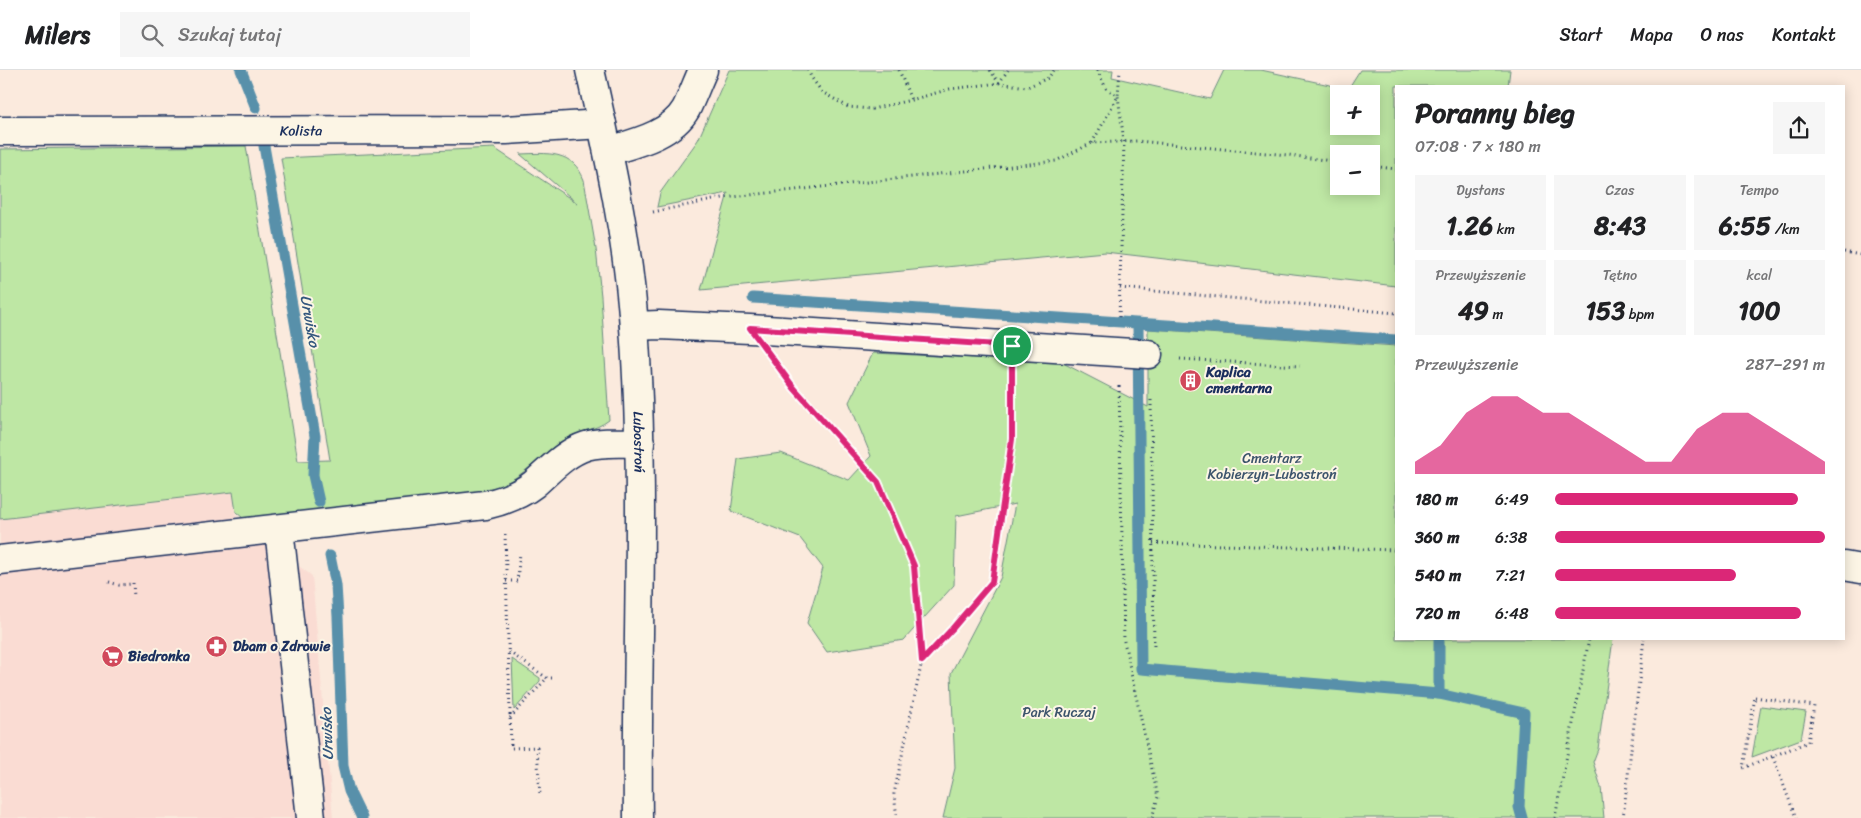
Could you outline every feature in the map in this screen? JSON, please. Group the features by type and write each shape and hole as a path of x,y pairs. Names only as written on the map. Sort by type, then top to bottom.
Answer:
{"street":[{"name":"Lubostroń","path":"590,70 620,212 634,326 640,443 638,818"},
{"path":"608,151 652,136 679,118 685,110 703,70"},
{"name":"Kolista","path":"0,131 506,130 602,124"},
{"path":"634,326 750,328 1148,354"},
{"path":"0,560 498,502 520,493 533,485 562,458 579,449 598,444 640,443"},
{"path":"279,529 311,818"},
{"path":"1845,566 1861,569"}],"path":[{"path":"808,70 811,78 822,92 848,107 872,109 950,89 999,83 1027,87 1048,78 1054,70"},
{"path":"899,70 911,100"},
{"path":"990,70 999,83"},
{"path":"999,83 1008,70"},
{"path":"1098,70 1106,88 1118,96"},
{"path":"1119,319 1124,142 1118,96 1120,70"},
{"path":"1092,143 1118,96"},
{"path":"648,213 723,198 1056,161 1092,143 1136,141 1330,161"},
{"path":"1380,167 1395,169"},
{"path":"1845,252 1861,255"},
{"path":"1120,288 1395,313"},
{"path":"750,328 794,388 878,482 914,566 922,661 894,794 897,818"},
{"path":"922,661 992,582 1012,439 1012,346"},
{"path":"1118,352 1124,641 1158,797 1152,818"},
{"path":"1178,358 1300,366"},
{"path":"1151,400 1154,649"},
{"path":"505,529 511,748 538,747 540,795"},
{"path":"1152,543 1395,550"},
{"path":"506,581 517,580 520,553"},
{"path":"1555,818 1589,640"},
{"path":"1623,818 1644,640"},
{"path":"508,652 547,678 555,678"},
{"path":"510,718 547,678"},
{"path":"1755,697 1814,706 1808,742 1773,756 1743,768 1755,697"},
{"path":"1773,756 1796,818"}],"shaded area":[{"path":"233,492 236,518 312,576 333,818 0,818 0,519"}],"green space":[{"path":"729,70 1113,70 1112,77 1210,99 1224,70 1261,70 1330,85 1330,135 1380,135 1380,85 1351,85 1360,70 1510,70 1508,85 1395,85 1395,286 1105,252 701,290 728,193 657,207 660,193 698,140"},
{"path":"246,146 298,461 330,460 281,158 494,148 577,203 520,154 540,153 558,155 573,163 584,180 596,249 609,420 598,427 562,441 515,478 494,488 481,491 243,518 236,512 233,492 0,519 0,149"},
{"name":"Park Ruczaj","path":"1148,329 1395,346 1395,640 1613,640 1598,749 1593,762 1601,787 1604,818 943,818 955,768 951,673 1001,577 1015,504 956,516 954,585 904,640 827,652 807,623 823,568 800,538 731,511 738,459 781,453 849,480 871,456 849,402 873,353 1061,362 1148,407"},
{"path":"512,659 540,678 540,681 514,710"},
{"path":"1761,706 1806,712 1801,739 1752,757"}],"waterway":[{"name":"Urwisko","path":"241,70 256,108"},
{"name":"Urwisko","path":"264,146 315,436 313,475 319,502"},
{"path":"753,298 1395,340"},
{"path":"1138,324 1141,669 1439,694 1524,713 1519,807 1522,818"},
{"name":"Urwisko","path":"330,556 336,585 338,617 343,766 349,791 362,818"},
{"path":"1439,640 1439,694"}],"place":[{"name":"Kaplica cmentarna","path":"1190,380"},
{"name":"Dbam o Zdrowie","path":"217,646"},
{"name":"Biedronka","path":"112,656"}],"route":[{"path":"750,328 1012,346 1012,439 992,582 922,661 914,566 878,482 794,388 750,328"}],"park label":[{"name":"Cmentarz Kobierzyn-Lubostroń","path":"1272,466"}]}
